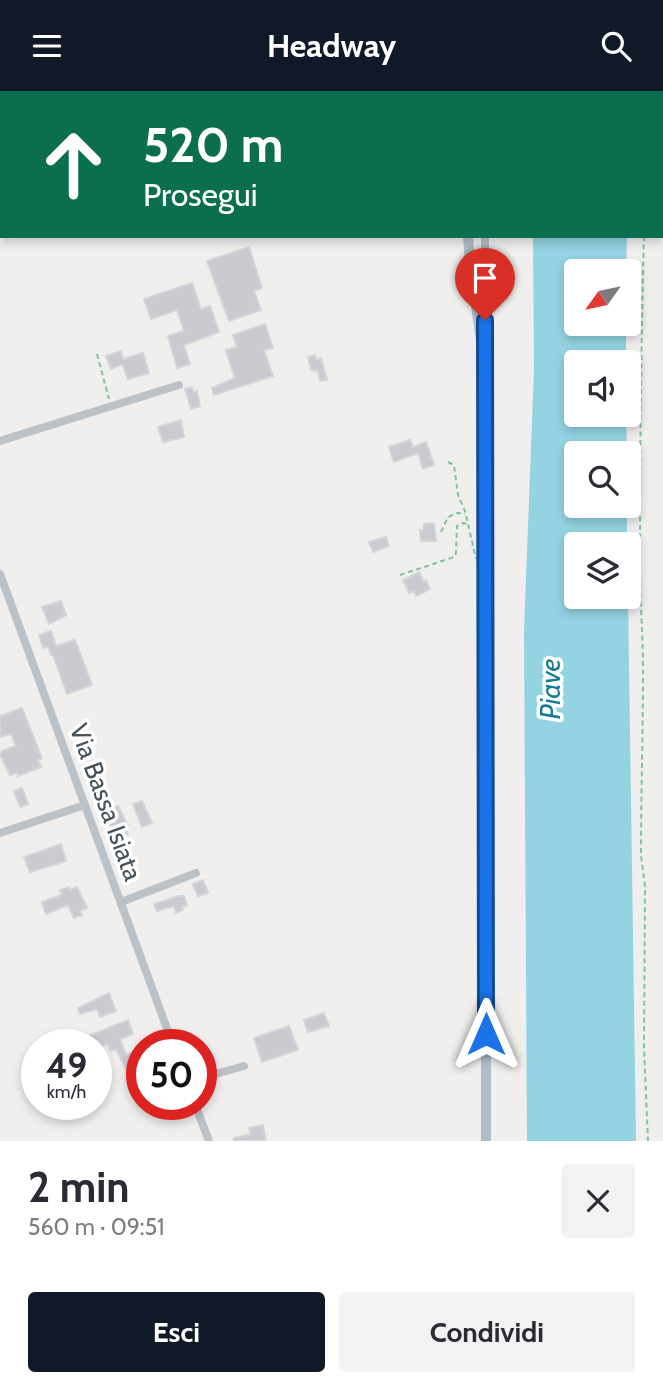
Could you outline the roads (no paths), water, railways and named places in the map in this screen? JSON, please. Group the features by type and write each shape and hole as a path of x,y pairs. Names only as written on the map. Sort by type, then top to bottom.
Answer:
{"main road":[{"path":"468,238 486,375 486,1141"}],"street":[{"path":"485,238 486,375"},
{"path":"0,441 179,385"},
{"name":"Via Bassa Isiata","path":"0,574 167,1029"},
{"path":"0,833 85,805"},
{"path":"121,902 196,873"},
{"path":"217,1074 244,1066"},
{"path":"201,1120 209,1141"}],"water":[{"name":"Piave","path":"533,238 627,238 626,259 564,259 564,336 626,336 626,350 564,350 564,427 626,427 627,441 564,441 564,518 627,518 627,532 564,532 564,609 628,609 636,1141 527,1141 524,631 534,369"}]}
